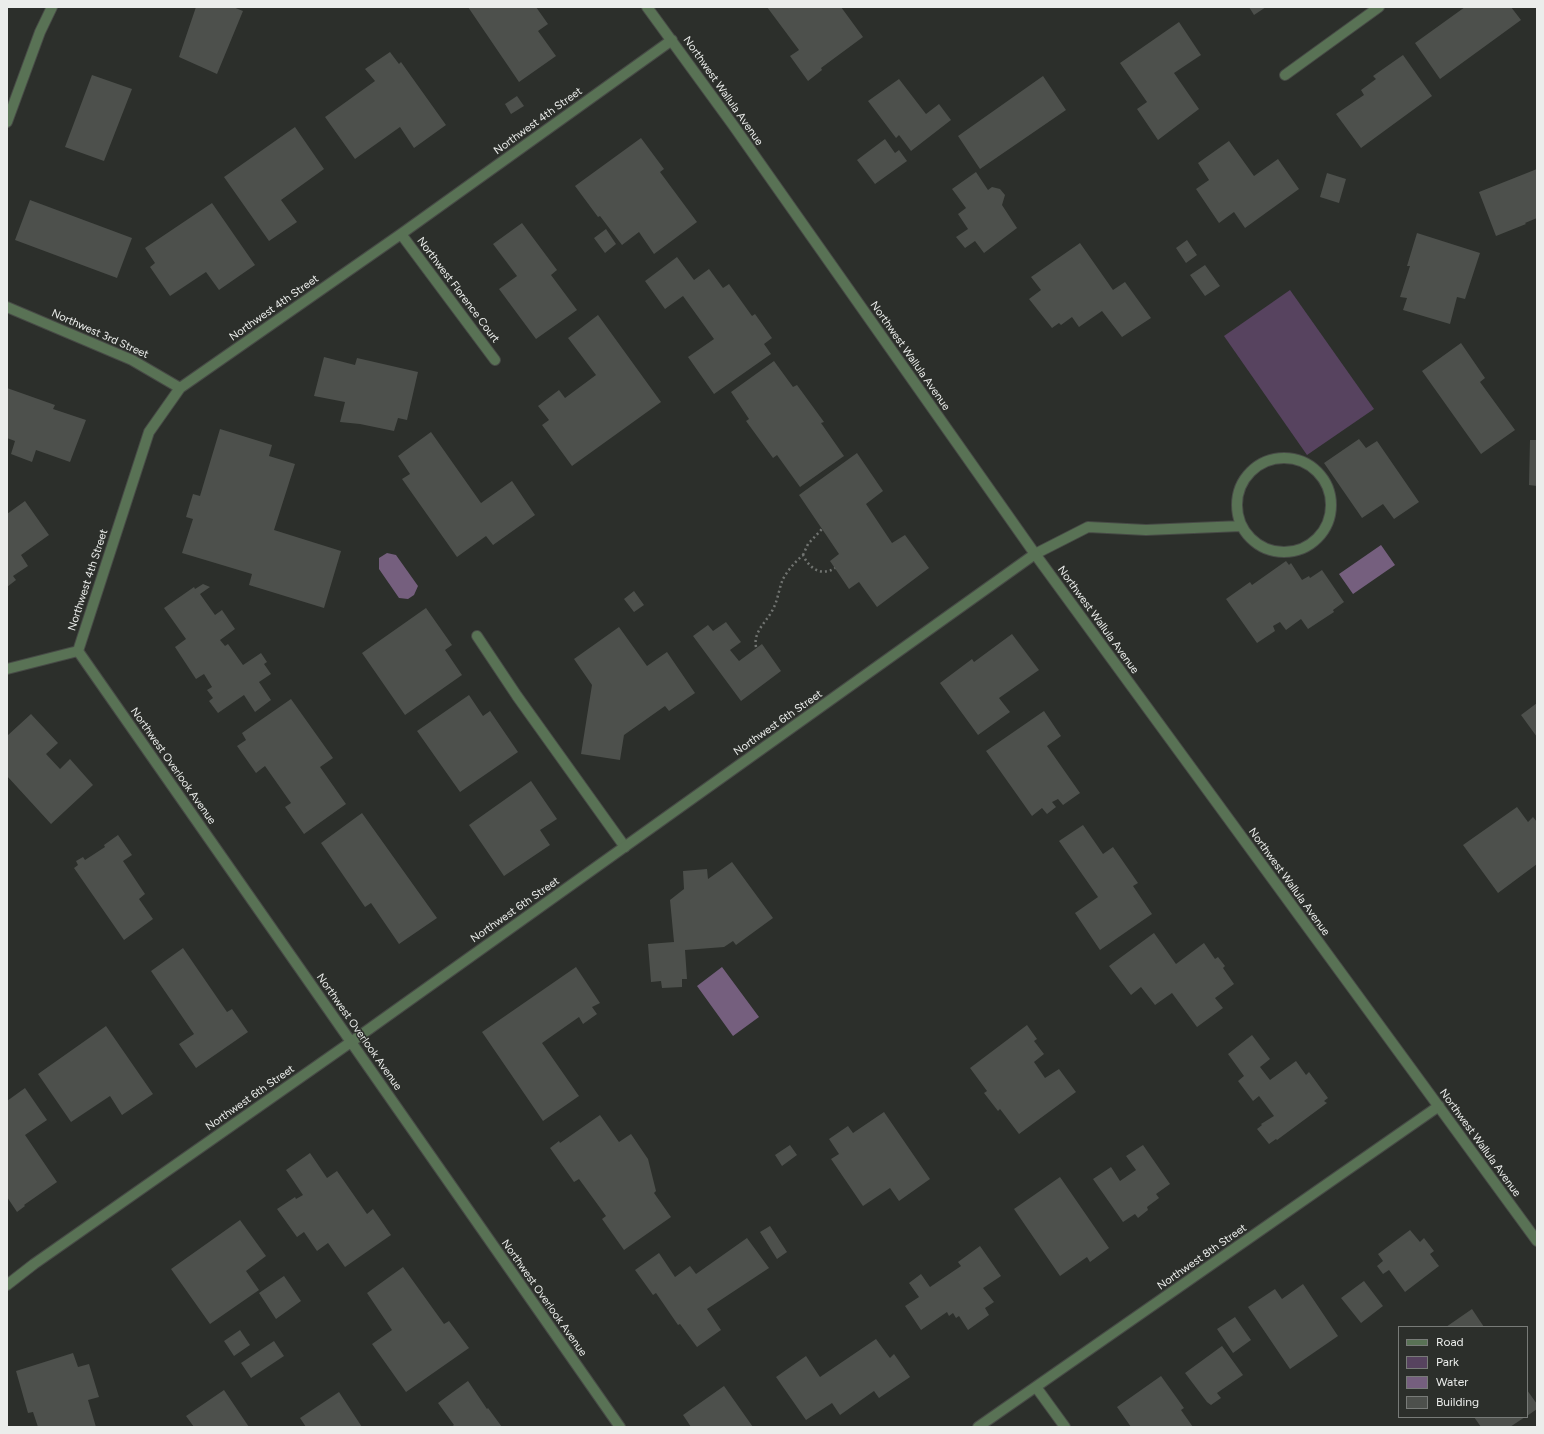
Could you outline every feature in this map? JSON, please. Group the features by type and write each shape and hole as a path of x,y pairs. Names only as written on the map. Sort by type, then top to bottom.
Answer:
{"street":[{"path":"7,122 40,32 52,7"},
{"name":"Northwest Wallula Avenue","path":"647,7 672,40 1035,554 1537,1241"},
{"path":"1285,75 1379,7"},
{"name":"Northwest 4th Street","path":"78,651 149,432 180,388 401,234 672,40"},
{"name":"Northwest Florence Court","path":"401,234 495,360"},
{"name":"Northwest 3rd Street","path":"7,307 132,360 180,388"},
{"path":"1285,457 1301,460 1315,468 1325,481 1331,496 1331,511 1327,526 1318,539 1306,547 1291,552 1276,552 1262,547 1250,538 1241,526 1236,510 1237,494 1244,479 1255,467 1269,459 1285,457"},
{"name":"Northwest 6th Street","path":"7,1285 34,1264 351,1042 1035,554 1088,527 1146,530 1241,526"},
{"path":"477,636 517,696 625,847"},
{"path":"7,668 78,651"},
{"name":"Northwest Overlook Avenue","path":"78,651 620,1427"},
{"name":"Northwest 8th Street","path":"978,1427 1439,1106"},
{"path":"1036,1387 1065,1427"}],"path":[{"path":"756,647 758,630 768,618 774,607 783,579 790,568 803,555 808,544 822,528"},
{"path":"803,555 807,563 820,572 825,573 835,568"}],"green space":[{"path":"1290,290 1374,409 1307,455 1224,336"}],"water":[{"path":"1381,545 1395,565 1353,594 1339,574"},
{"path":"387,553 396,555 418,586 414,595 408,599 399,598 379,569 379,558"},
{"path":"722,967 759,1017 733,1036 697,986"}],"building":[{"path":"196,7 233,7 243,11 217,74 179,57"},
{"path":"468,7 536,7 548,24 538,31 556,56 519,82"},
{"path":"767,7 841,7 863,37 821,68 822,70 808,81 790,56 799,50"},
{"path":"1249,7 1266,7 1254,15"},
{"path":"1465,7 1511,7 1521,20 1440,79 1415,43"},
{"path":"1179,22 1201,55 1174,73 1199,109 1158,140 1137,109 1147,102 1120,63"},
{"path":"390,52 399,64 401,62 446,125 414,148 400,127 355,159 325,117 375,81 365,69"},
{"path":"1403,55 1432,96 1361,148 1336,114 1364,95 1361,90 1376,79 1373,76"},
{"path":"92,75 132,89 104,161 65,147"},
{"path":"1043,76 1066,110 980,169 958,136"},
{"path":"899,79 926,114 939,104 951,120 911,151 899,135 896,138 868,101"},
{"path":"517,96 524,106 511,114 505,104"},
{"path":"295,127 324,169 281,200 297,222 269,241 224,177"},
{"path":"641,138 664,169 660,172 697,222 654,254 639,232 622,245 600,216 598,217 575,186"},
{"path":"885,139 895,153 899,150 907,161 875,184 857,160"},
{"path":"1229,141 1254,176 1278,159 1299,189 1245,228 1234,212 1219,223 1196,189 1209,180 1198,163"},
{"path":"1537,169 1537,218 1496,236 1479,192"},
{"path":"976,172 988,190 992,187 1000,189 1005,195 1002,205 1017,228 984,253 975,241 965,248 956,237 968,229 958,214 966,208 952,189"},
{"path":"1327,173 1346,179 1339,203 1320,197"},
{"path":"30,200 132,238 117,278 15,240"},
{"path":"212,203 255,265 219,290 206,272 170,296 150,267 155,263 145,248"},
{"path":"522,223 557,270 551,275 577,310 536,339 499,289 517,276 493,244"},
{"path":"606,229 616,244 605,253 594,238"},
{"path":"1417,233 1480,253 1465,299 1457,297 1450,324 1403,310 1407,298 1400,297 1410,266 1407,266"},
{"path":"1187,240 1197,255 1186,263 1176,248"},
{"path":"1080,243 1113,290 1125,282 1151,318 1122,337 1102,311 1079,327 1072,317 1061,325 1059,323 1052,328 1029,299 1041,290 1031,277"},
{"path":"677,257 694,280 709,269 723,288 729,284 752,316 755,314 772,338 764,344 771,354 714,394 688,357 714,339 683,296 665,309 645,281"},
{"path":"1205,265 1220,286 1205,296 1190,275"},
{"path":"598,315 661,402 572,466 542,425 549,420 538,406 559,390 565,398 596,375 568,338"},
{"path":"1461,343 1485,378 1480,382 1515,430 1481,454 1422,371"},
{"path":"324,357 355,365 357,358 418,372 407,420 398,418 394,431 360,424 340,422 345,402 314,396"},
{"path":"774,361 793,387 797,385 824,422 821,423 844,456 800,487 777,455 773,458 746,421 749,419 731,392"},
{"path":"7,388 55,405 53,409 86,420 70,462 36,450 32,462 11,454 15,441 7,438"},
{"path":"220,429 272,445 269,456 295,464 274,530 341,551 324,608 249,585 252,574 182,553 193,519 186,517 193,494 200,496"},
{"path":"431,432 481,503 512,481 535,515 493,545 486,536 457,557 402,479 410,474 398,456"},
{"path":"1359,439 1366,448 1377,441 1419,502 1394,519 1383,504 1362,518 1324,463"},
{"path":"1530,440 1537,440 1537,486 1529,485"},
{"path":"857,453 883,491 866,504 892,543 905,535 929,568 877,607 859,582 849,589 830,561 839,554 799,495"},
{"path":"25,501 49,535 21,555 28,566 13,576 16,580 7,587 7,514"},
{"path":"1286,561 1289,565 1291,563 1302,580 1309,576 1310,578 1322,570 1344,602 1333,610 1334,612 1308,629 1301,619 1286,630 1280,622 1273,626 1275,631 1257,643 1226,599 1250,582 1252,585"},
{"path":"203,584 210,587 200,594 215,615 222,610 235,629 220,640 225,646 228,644 243,665 261,653 267,662 264,664 271,674 259,682 271,700 255,712 244,695 218,713 209,701 213,698 207,690 212,687 204,674 196,679 175,647 186,639 164,608 194,587 195,589"},
{"path":"634,591 644,605 634,612 624,599"},
{"path":"426,608 452,645 445,650 462,675 405,715 362,653"},
{"path":"726,622 741,642 730,650 739,661 762,644 781,671 741,701 693,636 708,625 713,631"},
{"path":"619,627 647,666 667,652 695,693 669,711 665,706 624,735 620,760 581,754 592,685 574,659"},
{"path":"1012,634 1039,670 999,698 1010,712 978,735 940,683 972,659 974,662"},
{"path":"469,695 483,716 490,711 518,752 460,792 417,731"},
{"path":"291,699 333,758 320,767 346,804 304,834 285,807 291,803 265,766 256,773 237,746 246,740 242,733"},
{"path":"1537,703 1537,737 1521,715"},
{"path":"1044,711 1061,736 1047,746 1080,793 1063,805 1058,799 1052,802 1056,807 1047,814 1042,808 1032,816 986,751"},
{"path":"31,714 58,743 46,754 60,769 70,759 93,785 51,824 7,776 7,736"},
{"path":"531,781 557,819 540,830 550,845 504,876 469,825"},
{"path":"1517,807 1528,822 1533,817 1537,822 1537,864 1498,893 1463,845"},
{"path":"362,813 437,918 399,944 371,903 365,907 321,843"},
{"path":"1083,825 1103,854 1113,847 1138,883 1133,886 1152,914 1100,950 1075,913 1098,897 1059,841"},
{"path":"118,835 132,855 123,861 145,894 139,899 153,919 124,940 74,868 78,865 76,861 83,857 85,860 105,847 104,845"},
{"path":"732,862 773,918 736,945 733,941 724,947 685,950 687,979 682,979 682,987 662,988 661,981 651,982 648,944 674,942 670,900 684,889 683,871 707,869 708,879"},
{"path":"1154,933 1176,964 1204,943 1215,959 1218,957 1225,966 1223,968 1234,984 1215,998 1223,1008 1197,1027 1172,993 1155,1005 1141,987 1131,995 1109,966"},
{"path":"183,948 227,1012 232,1009 248,1032 196,1068 179,1044 194,1034 151,971"},
{"path":"576,967 600,1003 592,1007 597,1014 583,1024 579,1017 542,1043 579,1096 543,1121 482,1032"},
{"path":"1027,1025 1037,1039 1034,1041 1044,1054 1034,1062 1045,1078 1059,1069 1076,1092 1019,1134 1000,1109 998,1111 984,1093 987,1091 970,1068"},
{"path":"106,1026 153,1094 122,1115 110,1096 71,1122 38,1074"},
{"path":"1252,1035 1270,1059 1260,1067 1270,1080 1296,1061 1306,1075 1309,1072 1328,1098 1324,1101 1327,1103 1277,1140 1276,1139 1269,1144 1257,1129 1262,1125 1261,1124 1274,1116 1259,1096 1253,1101 1238,1081 1244,1076 1228,1054"},
{"path":"25,1088 47,1120 25,1135 57,1182 24,1205 25,1206 17,1212 7,1197 7,1101"},
{"path":"884,1112 930,1179 899,1201 890,1188 863,1206 831,1159 839,1154 829,1139 848,1126 853,1133"},
{"path":"600,1115 619,1142 631,1134 648,1159 656,1191 654,1193 671,1217 624,1250 602,1219 606,1216 579,1179 574,1182 550,1148 559,1141 560,1143"},
{"path":"790,1145 797,1155 782,1166 775,1155"},
{"path":"1143,1145 1170,1184 1156,1194 1159,1198 1147,1207 1148,1210 1138,1218 1135,1214 1123,1222 1093,1179 1111,1167 1120,1181 1136,1170 1126,1156"},
{"path":"310,1153 327,1178 337,1171 367,1214 373,1209 391,1235 345,1267 328,1243 317,1251 304,1232 297,1237 277,1209 295,1197 296,1199 303,1195 286,1170"},
{"path":"1060,1177 1109,1248 1090,1262 1087,1257 1060,1276 1014,1209"},
{"path":"240,1220 266,1256 246,1271 259,1290 210,1324 171,1269"},
{"path":"770,1226 787,1252 777,1259 760,1232"},
{"path":"1410,1230 1420,1242 1424,1238 1434,1251 1430,1254 1439,1266 1405,1292 1389,1270 1383,1274 1377,1266 1383,1261 1378,1254"},
{"path":"747,1238 769,1268 707,1309 721,1330 697,1347 680,1324 678,1325 656,1293 653,1295 635,1270 659,1253 675,1277 690,1266 696,1274"},
{"path":"980,1246 1001,1276 983,1288 994,1302 985,1308 989,1315 968,1330 959,1316 956,1318 953,1313 949,1316 947,1312 921,1330 905,1306 919,1297 909,1283 921,1274 930,1287 961,1266 958,1262"},
{"path":"403,1267 444,1324 449,1321 469,1348 406,1392 372,1344 392,1330 367,1293"},
{"path":"284,1276 301,1301 276,1319 259,1293"},
{"path":"1364,1281 1383,1306 1361,1323 1341,1298"},
{"path":"1303,1284 1338,1336 1290,1369 1248,1307 1275,1289 1282,1299"},
{"path":"1472,1309 1483,1326 1447,1326"},
{"path":"1235,1317 1251,1340 1233,1353 1217,1329"},
{"path":"240,1330 250,1345 234,1356 224,1341"},
{"path":"876,1339 890,1358 894,1354 910,1377 879,1398 874,1391 840,1415 832,1403 806,1420 776,1377 806,1356 820,1377"},
{"path":"274,1341 284,1356 251,1378 241,1363"},
{"path":"1222,1346 1243,1375 1217,1393 1221,1398 1211,1405 1207,1402 1185,1373"},
{"path":"73,1353 78,1367 89,1364 99,1397 88,1400 96,1427 38,1427 33,1412 28,1413 16,1371"},
{"path":"1161,1376 1184,1408 1181,1410 1193,1427 1131,1427 1117,1407"},
{"path":"468,1381 487,1409 488,1408 502,1427 451,1427 454,1425 438,1403"},
{"path":"724,1386 753,1427 691,1427 683,1415"},
{"path":"224,1390 249,1427 194,1427 186,1416"},
{"path":"1528,1391 1537,1404 1537,1409 1528,1415"},
{"path":"339,1392 362,1427 306,1427 300,1418"},
{"path":"1475,1418 1524,1418 1510,1427 1481,1427"}]}
